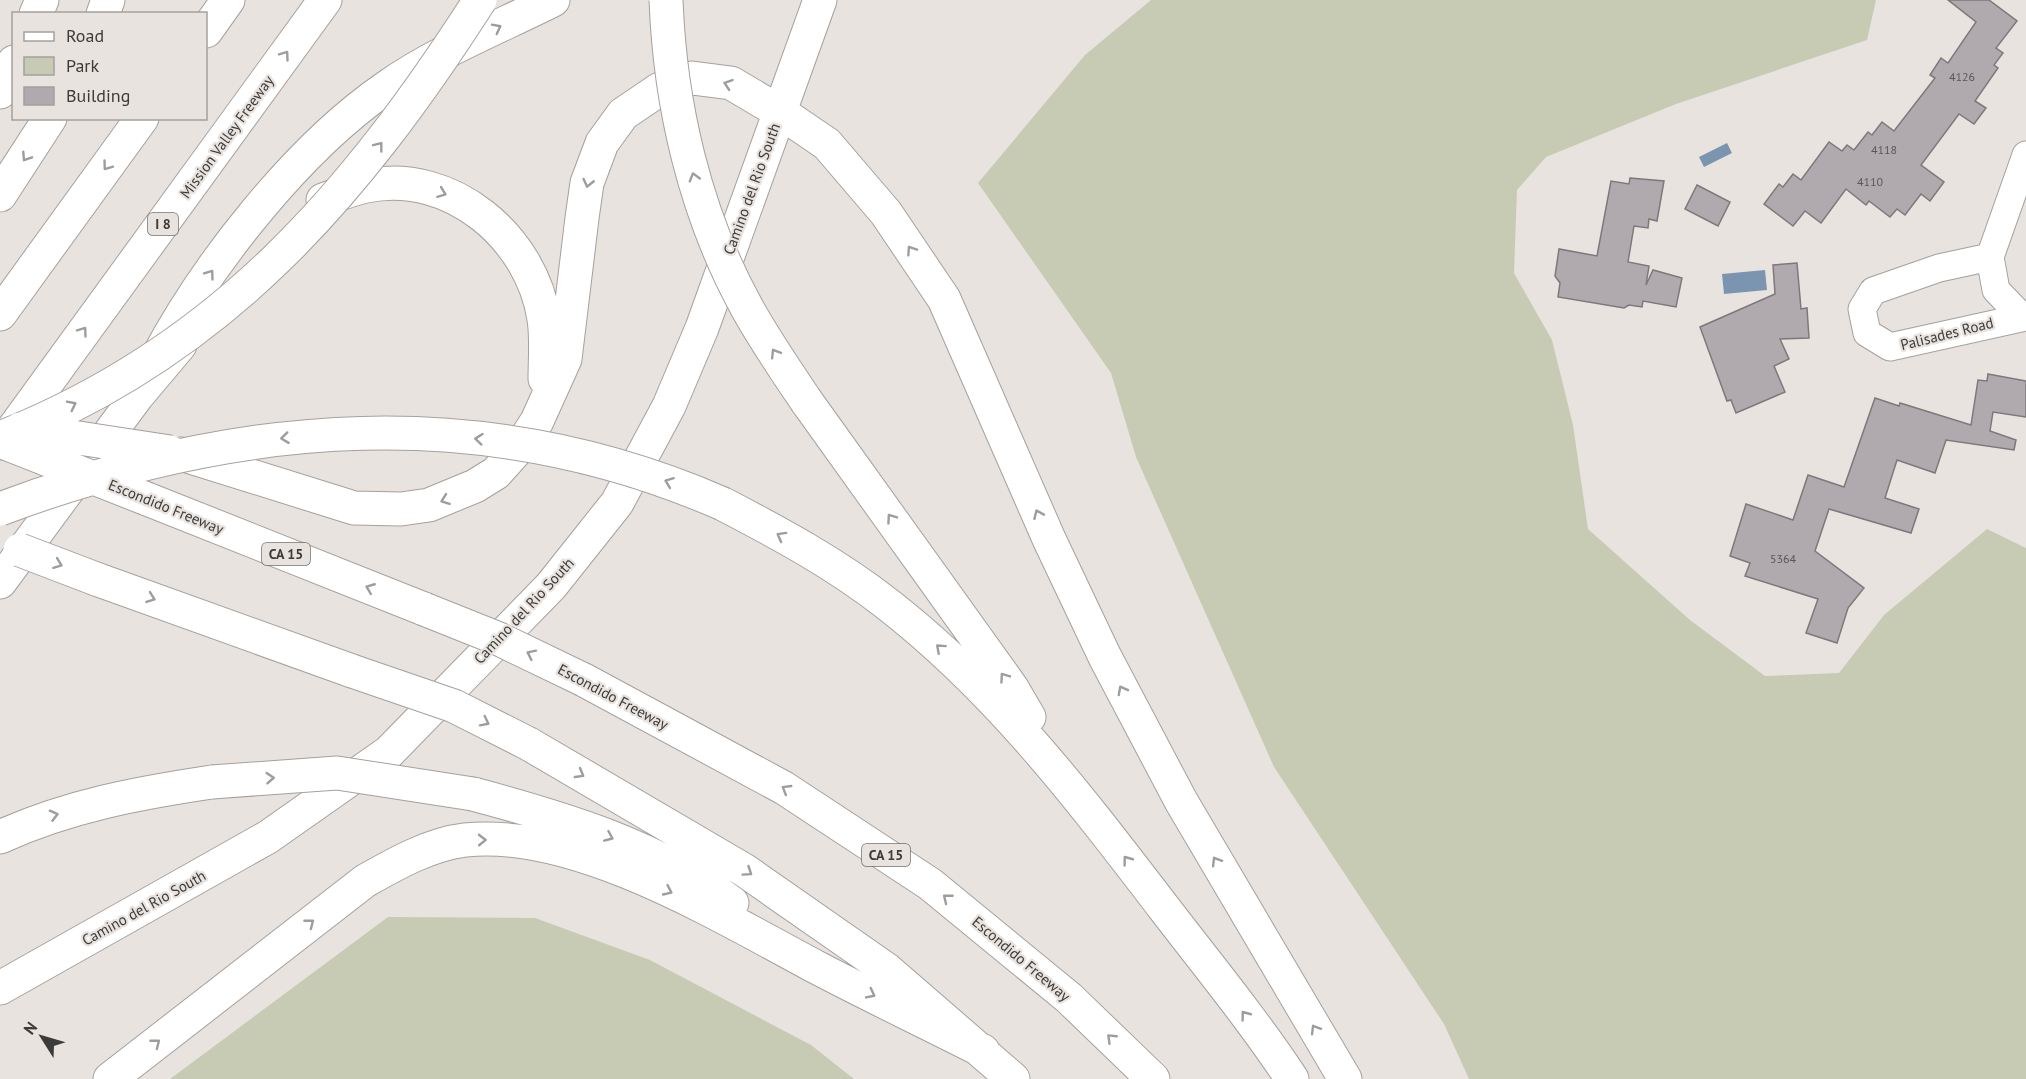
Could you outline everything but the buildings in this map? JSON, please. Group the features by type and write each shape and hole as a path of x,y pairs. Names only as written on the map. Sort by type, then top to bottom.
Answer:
{"main road":[{"path":"207,30 228,0"},
{"name":"Mission Valley Freeway","path":"0,447 325,0"},
{"path":"0,439 105,388 149,361 262,274 347,186 379,146 480,0"},
{"path":"137,396 179,317 223,257 293,171 334,129 405,75 553,0"},
{"path":"666,0 668,46 678,118 696,183 718,246 746,305 807,402 1012,688 1067,781"},
{"name":"Camino del Rio South","path":"0,988 268,837 389,752 551,586 618,503 669,406 702,328 820,0"},
{"path":"0,92 12,66"},
{"path":"0,426 181,454 354,508 401,509 429,505 460,494 496,473 522,444 545,405 565,358 587,183 594,161 612,127 623,114 648,95 677,82 692,78 731,83 780,112 827,144 886,213 944,299 1049,539 1104,657 1181,801 1345,1079"},
{"path":"0,195 49,120"},
{"path":"0,314 141,120"},
{"path":"0,582 137,396 237,278 284,228 319,201 367,185 408,184 430,189 465,203 491,221 517,250 538,295 544,320 545,405"},
{"path":"0,509 85,481 217,448 285,438 384,431 496,440 582,455 663,480 723,504 818,556 894,609 953,660 990,697 1067,781 1292,1079"},
{"name":"Escondido Freeway","path":"0,439 499,639 584,680 784,788 930,884 1069,998 1153,1079"},
{"path":"7,546 454,706 529,744 744,870 886,969 983,1051 1012,1079"},
{"path":"0,837 38,819 129,794 212,782 337,773 473,794 595,831 656,858 711,887 818,968"},
{"path":"110,1079 365,881 407,858 464,840 508,840 554,846 644,880 738,924 818,968 983,1051"}],"street":[{"name":"Palisades Road","path":"2024,316 1996,290 1990,257 2026,155"},
{"name":"Palisades Road","path":"1990,257 1939,268 1873,291 1862,309 1867,333 1890,348 2024,316"}],"green space":[{"path":"1151,0 1876,0 1867,40 1676,104 1546,157 1517,190 1514,273 1552,340 1573,425 1588,529 1690,620 1765,676 1839,673 1884,615 1987,529 2026,548 2026,1079 1469,1079 1444,1024 1274,767 1136,457 1111,373 978,183 1085,55"},
{"path":"388,917 535,918 650,960 811,1045 854,1079 170,1079"}],"water":[{"path":"1727,143 1732,153 1704,167 1699,157"},
{"path":"1765,270 1767,290 1724,294 1722,274"}]}
